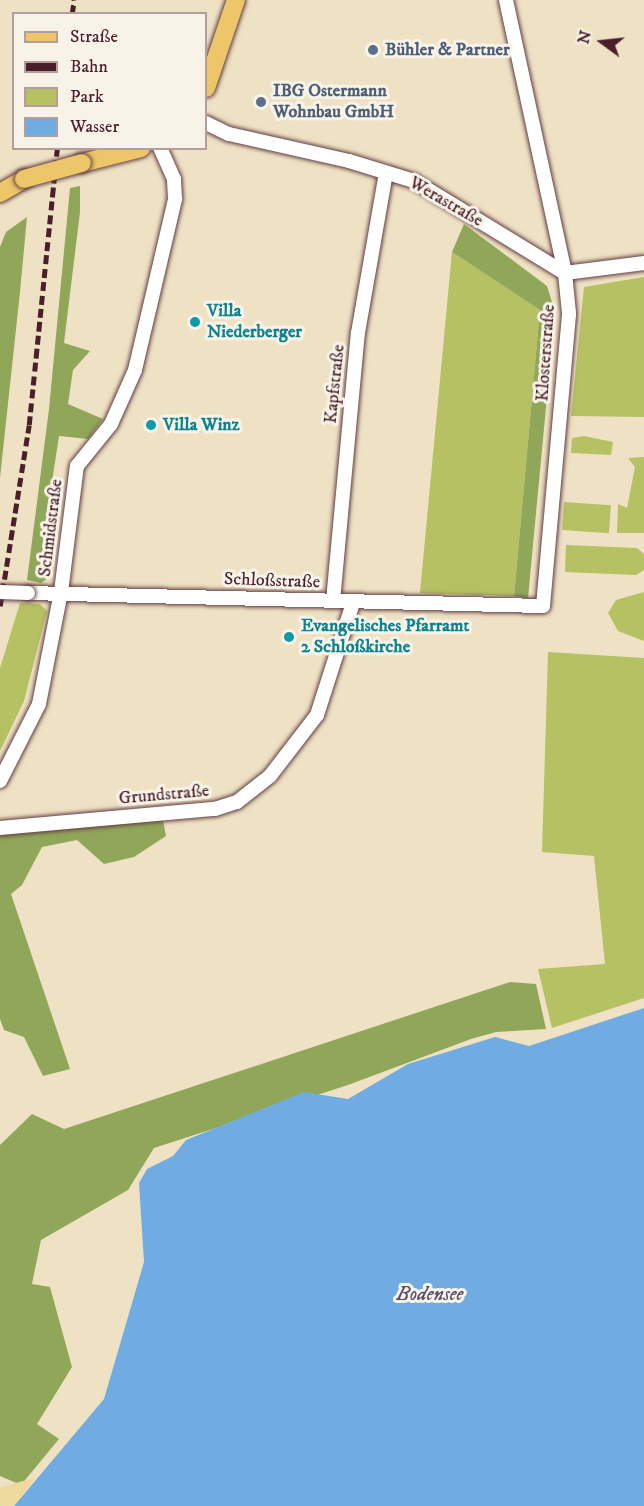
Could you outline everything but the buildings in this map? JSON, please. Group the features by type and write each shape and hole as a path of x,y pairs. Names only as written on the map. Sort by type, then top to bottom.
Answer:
{"main road":[{"path":"207,85 236,0"},
{"path":"8,184 133,150"}],"street":[{"name":"Klosterstraße","path":"506,0 565,273 569,313 543,606"},
{"name":"Werastraße","path":"207,123 230,134 414,182 454,204 547,266 565,273"},
{"name":"Schmidstraße","path":"0,781 39,704 61,592 77,466 111,424 135,370 175,199 174,179 160,150"},
{"name":"Kapfstraße","path":"333,601 360,322 386,173"},
{"path":"565,273 644,263"},
{"name":"Schloßstraße","path":"0,592 61,592 353,603 543,606"},
{"name":"Grundstraße","path":"0,828 215,809 237,802 270,776 317,715 353,603"}],"green space":[{"path":"80,186 80,212 64,343 90,351 73,370 68,404 103,419 88,439 59,436 42,547 52,549 52,575 41,583 27,580 49,409 70,188"},
{"path":"27,217 0,478 0,247 6,232"},
{"path":"464,224 547,286 555,312 528,598 514,596 540,310 452,252"},
{"path":"452,252 540,310 514,596 420,593"},
{"path":"644,277 644,417 571,416 584,287"},
{"path":"584,436 613,442 611,455 571,453 572,438"},
{"path":"644,457 644,533 617,533 618,504 627,508 635,467 628,458"},
{"path":"564,502 611,505 609,533 562,530"},
{"path":"566,545 637,548 644,554 644,570 636,575 565,572"},
{"path":"644,592 644,641 618,631 608,613 616,600"},
{"path":"20,603 40,604 47,611 24,701 0,751 0,668"},
{"path":"548,652 644,658 644,998 552,1028 538,969 605,964 594,856 542,852"},
{"path":"163,820 166,836 134,857 104,864 77,840 42,847 22,885 11,894 70,1069 43,1076 24,1037 4,1030 0,1019 0,834"},
{"path":"510,982 536,984 546,1029 496,1032 471,1039 348,1085 154,1148 128,1190 41,1240 32,1284 50,1287 72,1367 37,1424 59,1439 21,1485 0,1476 0,1145 32,1114 64,1129"}],"sand":[{"path":"35,1478 14,1506 0,1506 0,1487"}],"water":[{"name":"Bodensee","path":"644,1008 644,1506 14,1506 104,1399 144,1262 139,1183 147,1169 173,1156 186,1140 304,1092 348,1099 408,1064 495,1037 529,1046"}],"railway":[{"path":"72,12 74,0"},
{"path":"0,606 29,425 57,150"}],"place":[{"name":"Bühler & Partner","path":"373,50"},
{"name":"IBG Ostermann Wohnbau GmbH","path":"261,102"},
{"name":"Villa Niederberger","path":"195,322"},
{"name":"Villa Winz","path":"151,425"},
{"name":"Evangelisches Pfarramt 2 Schloßkirche","path":"289,637"}]}
